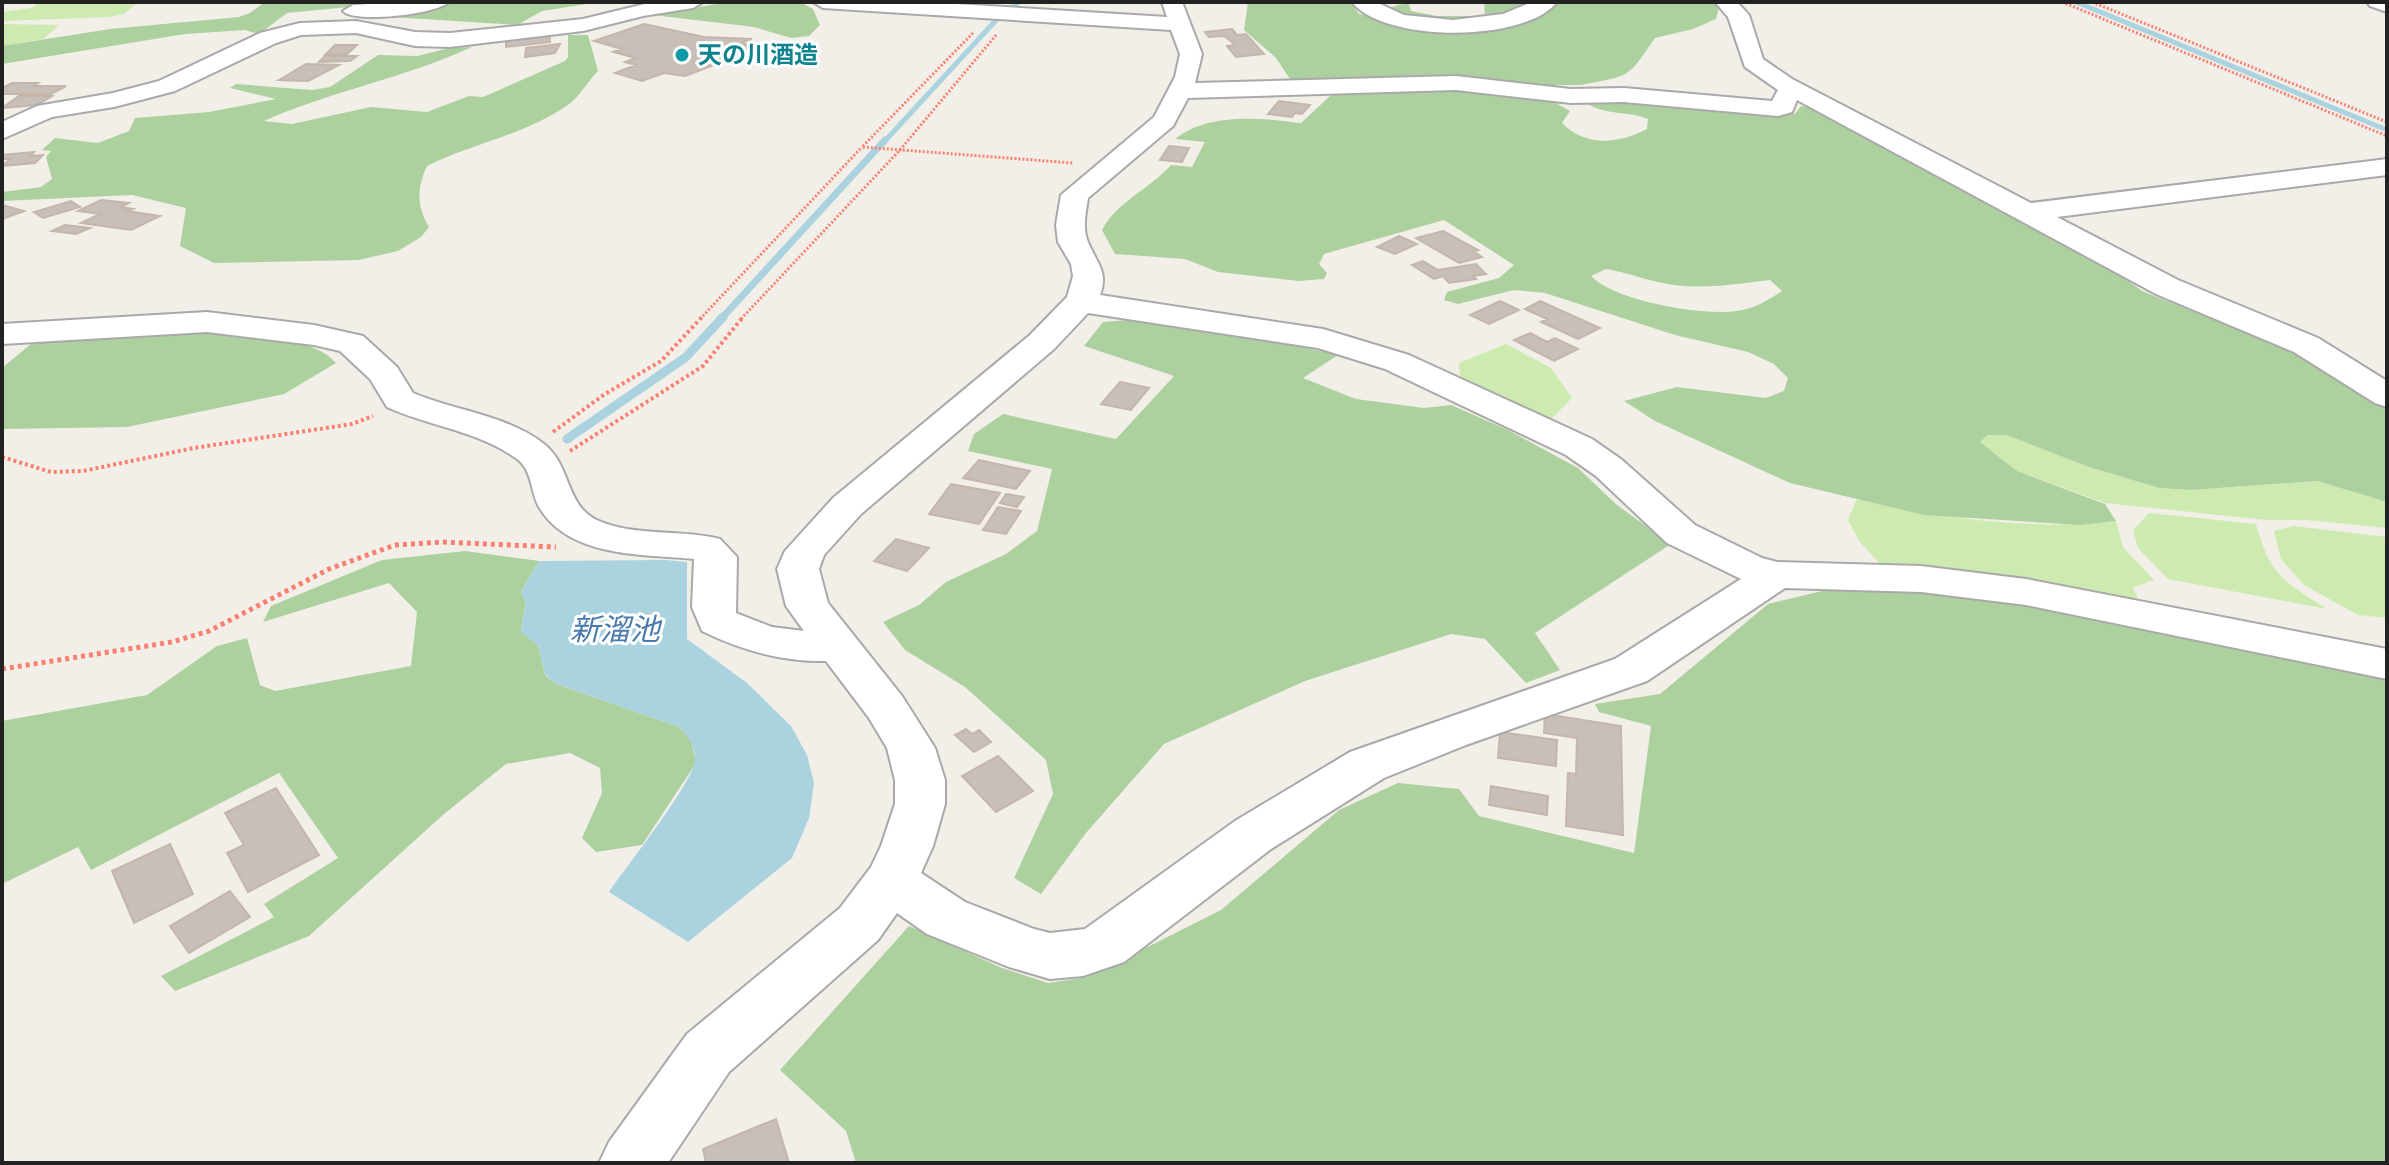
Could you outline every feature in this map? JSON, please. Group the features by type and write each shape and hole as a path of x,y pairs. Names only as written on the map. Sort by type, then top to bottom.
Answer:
{"street":[{"path":"324,27 331,19 346,13 439,2"},
{"path":"2,131 46,111 114,100 167,86 282,33 324,27 356,27 415,39 450,40 583,25 642,10 693,2"},
{"path":"631,1163 708,1053 859,924 891,880 907,846 920,804 920,780 911,748 886,707 807,606 798,569 805,551 847,506 1042,342 1080,302 1086,292 1088,276 1086,264 1073,242 1070,225 1075,195 1164,121 1181,91 1191,54 1177,13 1004,14 823,2"},
{"path":"1375,5 1423,24 1469,26 1511,18 1547,2"},
{"path":"1725,2 1738,15 1753,62 1796,91 2167,287 2306,345 2387,396"},
{"path":"2377,2 2387,6"},
{"path":"1181,91 1456,83 1571,96 1624,95 1778,109 1783,107 1786,96 1796,91"},
{"path":"2030,212 2387,167"},
{"path":"1080,302 1323,339 1397,362 1579,447 1609,468 1681,534 1747,567 1776,575 1921,579 2026,592 2387,664"},
{"path":"2,334 207,322 314,335 351,343 385,374 399,400 534,454 566,519 587,532 619,539 706,548 716,557 713,607 717,621 757,640 801,647 837,646"},
{"path":"891,880 946,918 1029,951 1050,956 1083,953 1104,946 1253,835 1367,765 1631,670 1776,575"}],"path":[{"path":"2062,2 2387,136"},
{"path":"2092,2 2387,122"},
{"path":"534,454 553,432 605,394 661,361 862,147 1004,14"},
{"path":"534,454 570,451 703,366 743,317 900,150 997,34 1004,14"},
{"path":"862,147 1110,166"},
{"path":"2,457 51,472 83,471 194,448 352,424 399,400"},
{"path":"2,669 172,642 209,631 329,569 395,545 441,542 571,548"}],"green space":[{"path":"40,2 138,2 124,14 109,17 2,21 2,12 31,8"},
{"path":"265,2 354,2 349,7 287,13 259,34 245,30 185,34 2,64 2,46 110,29 239,17"},
{"path":"600,2 542,11 517,25 391,17 393,12 426,3"},
{"path":"728,2 804,4 813,9 820,25 809,36 791,38 754,27 653,15"},
{"path":"1248,2 1351,2 1359,14 1367,15 1409,4 1411,11 1437,16 1485,16 1484,2 1714,2 1719,6 1716,19 1693,29 1655,38 1626,74 1581,85 1294,85 1276,58 1244,30"},
{"path":"2,24 59,25 43,39 2,46"},
{"path":"568,35 588,35 598,71 573,101 552,115 427,166 419,196 429,227 421,237 398,251 359,260 214,263 180,246 186,208 132,195 2,201 2,192 41,187 52,179 46,157 51,151 42,150 55,138 98,143 129,131 135,118 209,112 276,99 230,88 236,84 312,90 330,87 378,55 417,56 449,48 472,47 264,121 292,124 371,107 427,112 469,96 483,97 565,61 568,57"},
{"path":"1453,89 1547,98 1570,111 1562,123 1571,131 1603,141 1625,138 1647,129 1648,119 1602,110 1589,104 1600,101 1795,114 1801,106 1811,108 2035,222 2099,259 2142,291 2319,362 2387,408 2387,502 2317,481 2191,490 2159,488 2089,467 2006,435 1988,435 1980,442 2017,471 2105,504 2116,521 2080,525 1924,515 1790,483 1655,421 1624,401 1677,387 1766,398 1784,391 1788,378 1774,364 1748,352 1675,335 1545,293 1514,290 1458,304 1444,300 1447,292 1499,278 1514,265 1444,220 1324,254 1319,264 1327,273 1324,279 1298,281 1218,272 1185,259 1115,254 1102,230 1124,203 1171,165 1192,167 1205,142 1175,139 1188,130 1203,124 1235,119 1301,123 1330,96 1354,92","holes":["1606,269 1681,286 1719,286 1770,280 1782,291 1743,310 1682,309 1619,293 1591,276"]},
{"path":"1128,320 1277,341 1338,355 1303,378 1356,399 1424,408 1451,405 1508,430 1578,468 1617,505 1671,544 1535,633 1560,670 1526,683 1485,639 1451,634 1305,681 1164,744 1086,833 1041,894 1014,878 1053,794 1046,760 965,687 905,650 883,622 919,605 946,582 1006,554 1037,531 1052,469 968,451 974,434 1003,414 1116,439 1174,376 1084,346 1103,322"},
{"path":"229,332 302,344 327,355 336,363 284,394 127,427 2,429 2,368 31,344 67,339"},
{"path":"1506,344 1551,368 1572,398 1550,420 1460,376 1459,363"},
{"path":"1988,435 2006,435 2089,467 2159,488 2191,490 2317,481 2387,502 2387,528 2308,520 2267,520 2105,503 2017,471 1980,442"},
{"path":"1857,499 1986,521 2086,524 2116,521 2123,547 2154,580 2133,588 2139,601 1882,566 1859,541 1848,520"},
{"path":"2149,513 2256,524 2267,555 2281,576 2327,609 2168,579 2138,548 2133,530"},
{"path":"2293,526 2387,537 2387,618 2358,615 2304,585 2281,559 2274,531"},
{"path":"465,551 539,561 521,592 526,602 521,631 538,645 545,675 554,683 679,727 691,739 696,763 642,845 596,852 582,838 602,793 600,768 570,753 506,764 444,814 309,936 175,991 161,976 274,917 264,904 338,858 279,773 91,870 78,847 2,884 2,721 147,695 217,646 247,638 260,685 275,691 411,666 417,612 389,583 263,622 271,606 382,560"},
{"path":"1898,587 2036,599 2387,674 2387,1163 856,1163 846,1131 780,1070 909,926 1002,968 1048,983 1088,977 1221,910 1339,810 1398,783 1459,789 1479,816 1634,853 1651,726 1599,712 1595,704 1660,694 1768,604 1822,591"}],"water":[{"name":"新溜池","path":"539,561 687,562 687,639 747,683 791,726 807,755 814,783 809,818 792,858 688,942 609,892 684,786 695,760 691,742 679,727 554,683 545,674 538,645 521,632 526,602 521,592"}],"building":[{"name":"天の川酒造","path":"644,24 704,37 752,39 741,43 759,48 685,76 664,73 642,81 615,73 636,65 625,62 636,58 613,52 622,49 594,41"},
{"path":"1232,29 1237,35 1246,34 1264,54 1236,57 1227,46 1235,45 1233,43 1224,36 1209,37 1205,32"},
{"path":"549,33 550,42 506,47 506,38"},
{"path":"560,44 555,53 525,57 526,48"},
{"path":"335,45 357,45 347,54 325,55"},
{"path":"325,56 357,56 350,61 319,62"},
{"path":"306,64 339,65 308,81 279,80"},
{"path":"12,83 66,86 51,94 2,94 2,88"},
{"path":"19,96 52,96 37,105 2,108"},
{"path":"1279,101 1310,105 1302,114 1295,113 1292,117 1268,114"},
{"path":"1169,146 1189,148 1182,162 1160,160"},
{"path":"34,152 30,156 43,155 35,163 3,166 10,159 2,159 2,155"},
{"path":"101,200 129,203 121,207 160,216 131,230 81,223 100,214 78,211"},
{"path":"71,201 80,207 43,218 34,212"},
{"path":"3,205 24,211 2,219"},
{"path":"65,225 90,228 76,234 52,231"},
{"path":"1443,231 1478,250 1473,251 1482,257 1459,263 1416,238"},
{"path":"1399,236 1417,244 1395,254 1377,247"},
{"path":"1423,261 1438,270 1476,264 1486,274 1473,276 1476,279 1449,283 1443,276 1434,279 1412,265"},
{"path":"1500,301 1519,310 1489,324 1470,315"},
{"path":"1540,301 1600,328 1578,339 1541,322 1547,319 1525,309"},
{"path":"1530,333 1547,342 1555,338 1578,349 1554,361 1514,340"},
{"path":"1120,382 1149,388 1131,410 1101,404"},
{"path":"979,460 1030,471 1016,489 963,478"},
{"path":"951,484 1000,493 979,524 929,514"},
{"path":"1006,494 1024,497 1017,507 1000,503"},
{"path":"998,507 1021,511 1006,534 983,530"},
{"path":"896,539 929,548 907,571 874,561"},
{"path":"1545,714 1621,726 1623,835 1566,826 1568,773 1576,774 1577,738 1544,733"},
{"path":"966,729 972,734 979,730 991,742 974,752 955,735"},
{"path":"1500,732 1557,740 1556,766 1498,758"},
{"path":"998,756 1033,791 996,812 962,776"},
{"path":"1491,786 1548,796 1547,815 1489,805"},
{"path":"276,788 319,855 248,892 227,853 244,845 225,813"},
{"path":"170,844 193,894 134,923 112,871"},
{"path":"230,891 250,917 189,953 170,926"},
{"path":"776,1119 789,1163 706,1163 703,1149"}],"waterway":[{"path":"884,142 998,18 1019,2"},
{"path":"2076,2 2387,130"},
{"path":"721,319 885,140"},
{"path":"567,439 686,357 723,317"}],"place":[{"name":"天の川酒造","path":"682,55"}]}
